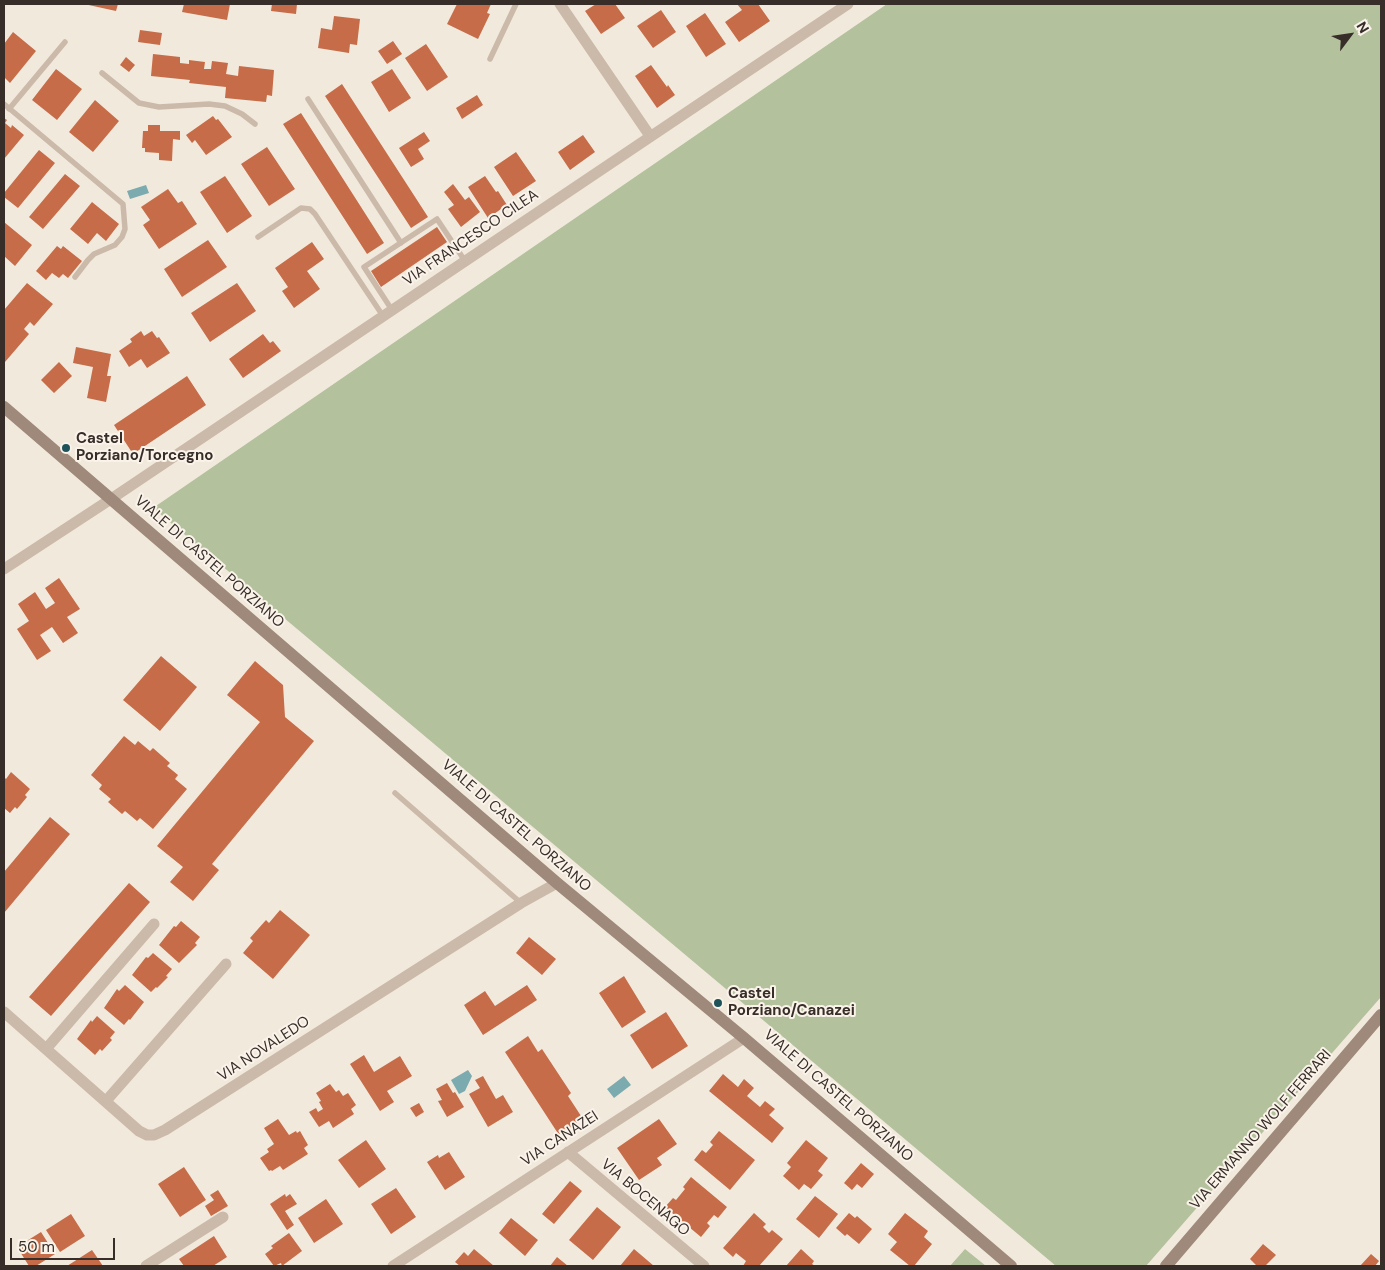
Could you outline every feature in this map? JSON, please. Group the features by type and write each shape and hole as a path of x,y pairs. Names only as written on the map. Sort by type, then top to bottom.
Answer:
{"street":[{"path":"560,4 650,136"},
{"name":"VIA FRANCESCO CILEA","path":"4,569 848,4"},
{"name":"VIALE DI CASTEL PORZIANO","path":"4,407 557,883 744,1038 1011,1266"},
{"name":"VIA NOVALEDO","path":"4,1012 142,1133 150,1136 159,1134 521,903 557,883"},
{"path":"46,1049 154,924"},
{"path":"106,1101 226,964"},
{"name":"VIA ERMANNO WOLF FERRARI","path":"1166,1266 1381,1015"},
{"name":"VIA CANAZEI","path":"401,1264 568,1152 744,1038"},
{"name":"VIA BOCENAGO","path":"568,1152 704,1266"},
{"path":"146,1266 223,1217"}],"lane":[{"path":"490,60 516,4"},
{"path":"10,109 66,42"},
{"path":"102,73 139,103 159,107 210,104 225,106 242,114 255,124"},
{"path":"308,99 401,243"},
{"path":"4,104 123,204 125,229 122,238 115,245 94,254 75,277"},
{"path":"258,237 301,208 310,209 316,214 387,313"},
{"path":"387,313 364,267 437,219 464,261"},
{"path":"395,793 521,903"}],"green space":[{"path":"887,4 1381,4 1381,997 1146,1266 1056,1266 153,508"},
{"path":"965,1249 986,1266 950,1266"}],"water":[{"path":"146,185 149,193 130,199 127,191"},
{"path":"468,1070 472,1076 465,1091 459,1094 451,1080"},
{"path":"624,1076 631,1085 614,1098 607,1089"}],"building":[{"path":"84,4 118,4 116,11"},
{"path":"184,4 230,4 227,20 182,12"},
{"path":"272,4 297,4 296,14 271,11"},
{"path":"457,4 491,4 487,13 490,14 478,39 447,24"},
{"path":"596,4 615,4 625,18 601,34 585,11"},
{"path":"737,4 758,4 770,21 739,42 725,22 742,10"},
{"path":"661,10 676,32 653,48 637,26"},
{"path":"705,13 726,44 706,57 686,26"},
{"path":"334,16 360,19 357,45 350,44 349,53 318,48 321,28 332,30"},
{"path":"140,30 162,33 160,45 138,42"},
{"path":"13,32 36,51 10,83 4,77 4,44"},
{"path":"393,41 402,54 387,64 378,51"},
{"path":"426,44 448,77 427,91 405,58"},
{"path":"153,54 180,57 180,63 189,64 189,60 205,62 204,69 211,69 212,61 228,63 226,74 238,76 239,66 274,70 272,96 267,95 266,102 225,98 226,87 189,83 190,80 151,76"},
{"path":"126,57 135,65 129,72 120,65"},
{"path":"651,65 675,95 657,108 635,76"},
{"path":"56,69 82,89 57,120 32,100"},
{"path":"392,69 411,98 389,112 371,82"},
{"path":"342,84 428,217 411,228 325,96"},
{"path":"477,95 483,105 462,119 456,108"},
{"path":"95,100 119,121 93,152 69,132"},
{"path":"301,113 384,243 367,254 283,124"},
{"path":"213,116 216,120 218,119 232,137 206,155 195,140 192,143 186,135"},
{"path":"4,118 7,120 5,123 11,128 12,125 24,135 4,159"},
{"path":"148,125 160,125 160,131 180,131 180,140 173,139 172,161 159,160 159,153 145,152 145,148 142,148 143,131 148,131"},
{"path":"424,132 430,141 418,149 424,159 411,167 399,148"},
{"path":"583,135 595,152 570,170 558,152"},
{"path":"267,147 295,189 269,206 241,164"},
{"path":"39,150 55,163 18,208 4,197 4,193"},
{"path":"516,152 536,181 513,196 494,167"},
{"path":"65,174 80,186 43,229 29,217"},
{"path":"225,176 252,216 227,233 200,192"},
{"path":"485,176 507,205 488,218 468,187"},
{"path":"453,184 465,200 469,197 480,212 461,227 448,209 454,205 444,192"},
{"path":"168,189 178,203 182,201 197,224 159,249 143,225 150,220 141,207"},
{"path":"92,202 119,224 106,241 97,233 88,244 70,229"},
{"path":"4,222 32,245 15,266 4,256"},
{"path":"437,227 447,242 381,287 371,271"},
{"path":"208,240 227,267 182,297 164,269"},
{"path":"312,242 324,259 307,271 320,289 294,308 282,291 288,287 275,268"},
{"path":"57,246 61,249 63,246 82,261 68,278 63,274 59,278 52,273 46,280 36,271"},
{"path":"27,283 53,304 34,326 30,322 24,329 29,334 5,362 4,310"},
{"path":"237,283 256,311 210,342 191,313"},
{"path":"141,331 144,336 152,331 157,338 159,337 170,353 147,368 141,359 129,367 119,351 132,342 130,339"},
{"path":"263,334 270,343 273,341 281,351 243,378 229,359"},
{"path":"76,347 111,354 107,376 111,376 106,402 87,398 93,367 73,363"},
{"path":"59,362 72,376 54,393 41,380"},
{"path":"187,376 206,405 133,454 114,425"},
{"path":"59,578 80,609 67,617 78,633 63,643 52,627 40,635 51,651 37,660 17,629 29,621 18,604 35,592 46,609 55,603 45,588"},
{"path":"161,656 197,687 160,731 123,700"},
{"path":"255,661 283,685 285,717 314,741 212,864 219,870 193,901 170,882 183,867 157,846 260,722 227,695"},
{"path":"124,736 135,745 138,741 150,751 153,748 170,763 167,766 178,775 175,779 187,789 153,829 140,818 137,821 125,811 122,814 108,802 111,799 99,789 102,785 91,775"},
{"path":"11,772 30,789 25,795 27,797 17,809 15,807 10,813 4,808 4,777 6,779"},
{"path":"50,817 70,834 4,913 4,872"},
{"path":"129,883 150,902 51,1016 29,997"},
{"path":"280,910 310,935 273,979 243,953 253,941 250,938 266,920 269,923"},
{"path":"181,921 200,937 195,943 197,945 179,963 159,945 174,926 176,927"},
{"path":"529,937 556,959 542,975 516,953"},
{"path":"153,953 172,969 166,976 168,977 151,992 132,975 146,957 148,958"},
{"path":"624,976 646,1012 622,1028 599,993"},
{"path":"125,985 144,1002 124,1025 104,1008 117,989 119,991"},
{"path":"527,985 537,1000 483,1035 464,1005 485,991 495,1006"},
{"path":"666,1012 688,1046 652,1069 630,1035"},
{"path":"97,1016 115,1032 110,1038 112,1040 102,1051 100,1049 95,1055 77,1039 91,1020 92,1022"},
{"path":"528,1036 538,1052 542,1049 571,1093 568,1096 583,1119 559,1135 505,1052"},
{"path":"364,1055 374,1072 400,1056 412,1076 387,1091 394,1102 380,1111 350,1064"},
{"path":"723,1074 738,1087 744,1079 754,1088 747,1096 760,1107 765,1101 775,1109 769,1115 784,1128 772,1143 709,1091"},
{"path":"483,1076 496,1099 503,1095 513,1112 488,1127 469,1094 480,1088 475,1080"},
{"path":"447,1083 464,1107 447,1117 438,1101 442,1100 436,1089"},
{"path":"330,1084 336,1092 339,1090 343,1096 348,1093 356,1105 351,1109 354,1114 333,1128 329,1121 319,1127 309,1112 316,1108 318,1112 323,1109 316,1093"},
{"path":"419,1103 424,1112 416,1117 410,1108"},
{"path":"278,1119 289,1135 300,1131 308,1145 304,1148 308,1154 283,1170 280,1166 269,1171 260,1158 269,1152 267,1149 274,1144 264,1128"},
{"path":"659,1119 677,1144 657,1158 662,1165 639,1180 617,1148"},
{"path":"719,1131 755,1160 730,1190 694,1160 702,1150 706,1153 713,1145 710,1142"},
{"path":"366,1140 386,1169 359,1188 338,1160"},
{"path":"806,1140 828,1158 818,1171 823,1175 811,1189 804,1184 799,1190 783,1176 791,1167 787,1163"},
{"path":"449,1152 465,1177 445,1190 427,1162 438,1155 439,1158"},
{"path":"861,1163 874,1174 862,1188 857,1184 852,1190 844,1183"},
{"path":"184,1167 206,1200 180,1217 158,1184"},
{"path":"691,1177 727,1207 718,1218 714,1215 707,1223 710,1226 701,1237 665,1207 673,1198 676,1200 685,1189 683,1187"},
{"path":"570,1181 582,1191 554,1224 542,1214"},
{"path":"396,1188 416,1217 391,1234 371,1204"},
{"path":"218,1190 228,1206 211,1216 205,1206 214,1200 210,1195"},
{"path":"285,1194 286,1197 290,1194 297,1204 285,1211 294,1225 287,1230 270,1204"},
{"path":"815,1196 838,1214 819,1238 796,1219"},
{"path":"326,1199 343,1224 314,1243 298,1218"},
{"path":"597,1207 621,1227 593,1260 569,1240"},
{"path":"754,1213 766,1224 763,1227 769,1233 772,1230 783,1239 759,1266 743,1266 746,1261 736,1253 733,1257 723,1248"},
{"path":"849,1213 855,1218 857,1216 872,1229 859,1244 836,1228"},
{"path":"905,1213 928,1231 924,1237 932,1244 914,1266 910,1266 890,1250 897,1242 888,1234"},
{"path":"71,1214 85,1236 60,1252 46,1230"},
{"path":"511,1218 538,1240 525,1256 499,1233"},
{"path":"41,1232 55,1254 36,1266 29,1266 17,1247"},
{"path":"289,1233 302,1251 282,1266 281,1263 274,1266 265,1254 273,1248 271,1246"},
{"path":"214,1236 227,1257 213,1266 184,1266 179,1259"},
{"path":"1263,1244 1276,1255 1265,1266 1257,1266 1250,1259"},
{"path":"474,1249 494,1266 460,1266 455,1262 464,1252 468,1256"},
{"path":"634,1249 654,1266 620,1266"},
{"path":"801,1249 814,1261 812,1264 815,1266 786,1266"},
{"path":"92,1250 103,1266 67,1266"},
{"path":"1371,1254 1379,1261 1375,1266 1360,1266"},
{"path":"557,1257 568,1266 550,1266"}],"place":[{"name":"Castel Porziano/Torcegno","path":"66,448"},
{"name":"Castel Porziano/Canazei","path":"718,1003"}]}
